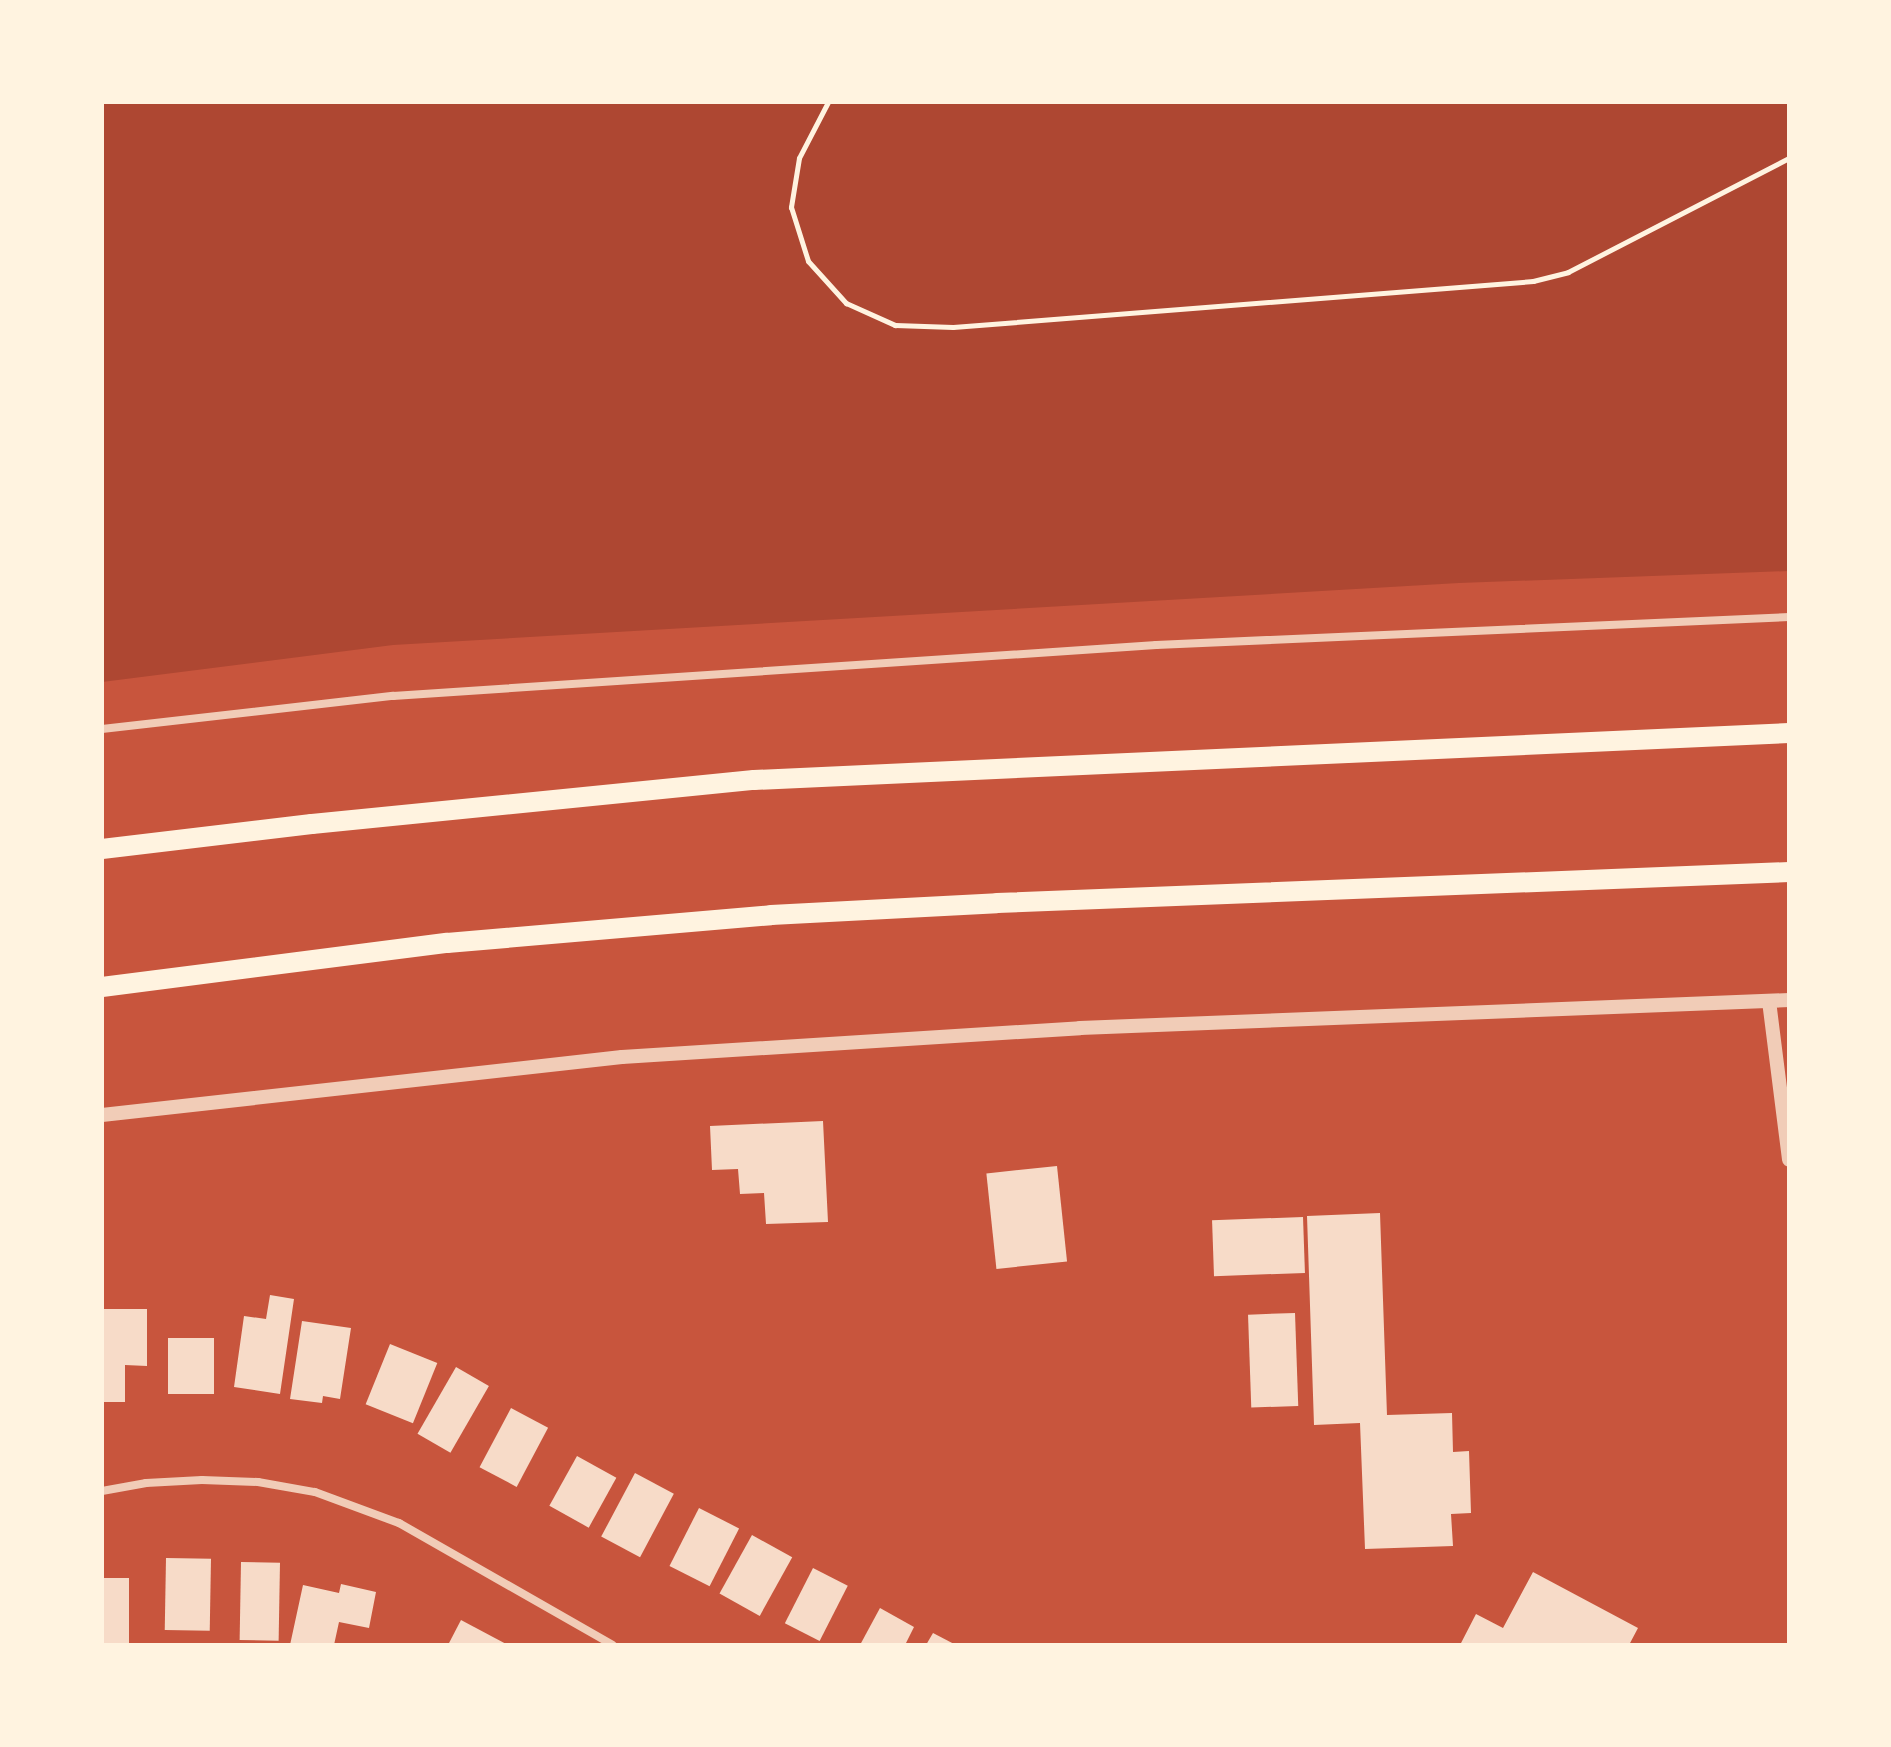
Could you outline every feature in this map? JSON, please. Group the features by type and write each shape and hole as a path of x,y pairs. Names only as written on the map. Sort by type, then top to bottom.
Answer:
{"main road":[{"path":"102,849 754,780 1789,733"},
{"path":"102,987 447,943 771,915 997,903 1789,872"}],"street":[{"path":"102,729 393,696 1140,646 1789,617"},
{"path":"102,1115 622,1057 1080,1028 1789,1000"},
{"path":"1769,1001 1789,1160"},
{"path":"102,1491 146,1483 202,1480 258,1482 315,1492 399,1523 613,1645"}],"path":[{"path":"828,102 799,158 791,207 808,261 846,303 895,325 953,327 1533,281 1568,272 1789,158"}],"shaded area":[{"path":"102,102 1789,102 1789,571 1459,583 393,645 102,682"}],"building":[{"path":"823,1121 828,1222 766,1224 764,1193 740,1194 738,1169 712,1170 710,1126"},
{"path":"1057,1166 1067,1261 996,1269 986,1173"},
{"path":"1380,1213 1387,1415 1452,1413 1453,1452 1469,1451 1471,1513 1451,1514 1453,1546 1365,1549 1360,1423 1314,1425 1307,1216"},
{"path":"1303,1217 1305,1273 1214,1276 1212,1220"},
{"path":"270,1295 294,1299 280,1394 234,1387 244,1316 266,1319"},
{"path":"102,1309 147,1309 147,1366 125,1365 125,1402 102,1402"},
{"path":"1295,1313 1298,1406 1251,1408 1248,1315"},
{"path":"302,1321 351,1328 340,1399 323,1396 322,1403 290,1399"},
{"path":"168,1338 214,1338 214,1394 168,1394"},
{"path":"390,1344 437,1363 413,1423 366,1404"},
{"path":"456,1367 489,1386 450,1453 418,1434"},
{"path":"511,1408 548,1428 517,1487 480,1467"},
{"path":"577,1456 616,1478 589,1528 549,1506"},
{"path":"635,1473 674,1494 640,1557 601,1537"},
{"path":"699,1508 739,1528 710,1586 669,1566"},
{"path":"752,1535 792,1557 760,1616 720,1594"},
{"path":"166,1558 211,1559 210,1631 165,1630"},
{"path":"241,1562 280,1563 279,1641 240,1640"},
{"path":"813,1568 848,1586 820,1641 785,1623"},
{"path":"1533,1572 1638,1628 1629,1645 1460,1645 1476,1614 1503,1628"},
{"path":"102,1578 129,1578 129,1645 102,1645"},
{"path":"341,1584 376,1592 369,1628 339,1622 334,1645 290,1645 303,1585 339,1593"},
{"path":"880,1608 914,1627 905,1645 860,1645"},
{"path":"461,1620 508,1645 448,1645"},
{"path":"933,1633 956,1645 926,1645"}]}
